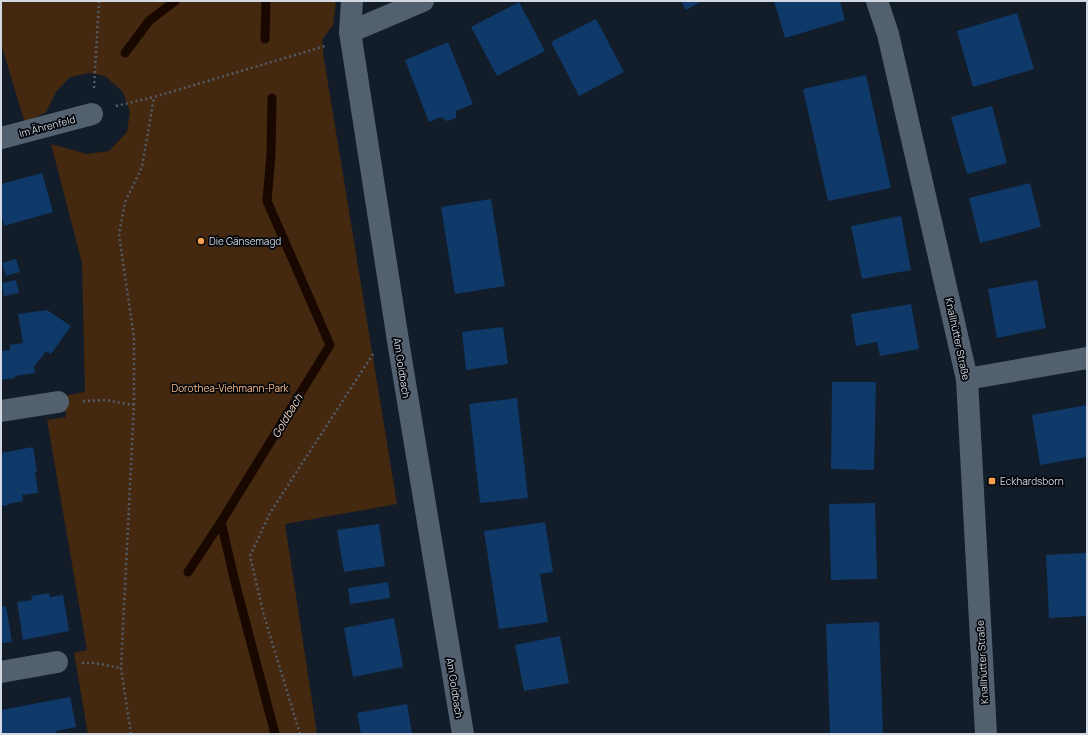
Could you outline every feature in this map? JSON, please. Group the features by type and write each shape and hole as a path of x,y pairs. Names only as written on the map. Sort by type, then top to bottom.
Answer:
{"street":[{"name":"Am Goldbach","path":"352,1 350,32 399,347 463,734"},
{"path":"350,32 423,1"},
{"name":"Knallhütter Straße","path":"877,1 888,34 967,379 986,734"},
{"name":"Im Ährenfeld","path":"1,138 92,114"},
{"path":"967,379 1087,358"},
{"path":"1,411 58,402"},
{"path":"1,672 57,662"}],"path":[{"path":"96,73 99,1"},
{"path":"92,114 135,100 154,96 327,45 350,32"},
{"path":"131,734 121,668 134,405 134,338 119,235 125,202 142,167 154,96"},
{"path":"300,734 264,616 250,556 270,513 376,351"},
{"path":"58,402 105,400 134,405"},
{"path":"57,662 94,663 121,668"}],"green space":[{"name":"Dorothea-Viehmann-Park","path":"1,1 336,1 333,25 322,40 324,59 397,504 285,524 317,734 88,734 74,653 87,650 47,420 66,417 63,396 85,392 82,263 51,144 87,154 109,151 127,132 130,112 123,92 105,76 89,73 70,77 56,92 46,112 25,123 1,44"}],"building":[{"path":"681,1 702,1 686,10"},
{"path":"774,1 840,1 845,20 785,38"},
{"path":"519,2 545,51 497,76 471,27"},
{"path":"1017,13 1034,69 973,87 957,31"},
{"path":"596,19 624,72 579,96 551,42"},
{"path":"448,42 473,104 456,111 456,118 447,121 441,117 429,122 405,60"},
{"path":"866,75 891,188 828,201 803,89"},
{"path":"992,106 1007,163 967,174 951,117"},
{"path":"42,173 53,212 4,226 1,214 1,184"},
{"path":"1030,183 1041,227 980,243 969,198"},
{"path":"491,199 505,286 455,294 441,207"},
{"path":"901,216 911,270 862,279 851,226"},
{"path":"16,259 20,272 6,276 2,263"},
{"path":"16,280 19,293 4,296 2,283"},
{"path":"1037,280 1046,328 997,338 988,289"},
{"path":"911,304 919,349 880,356 877,342 856,346 851,314"},
{"path":"47,310 71,326 51,354 46,351 34,367 35,373 1,380 1,351 10,350 10,345 23,343 18,314"},
{"path":"503,327 508,364 466,370 462,332"},
{"path":"832,382 876,382 874,470 831,469"},
{"path":"517,398 528,498 480,503 469,404"},
{"path":"1087,405 1087,457 1040,465 1032,415"},
{"path":"33,447 37,472 35,472 38,493 22,495 23,501 1,506 1,453"},
{"path":"875,503 877,579 831,580 829,504"},
{"path":"545,522 553,572 540,574 548,622 499,629 484,531"},
{"path":"379,524 385,566 344,572 337,530"},
{"path":"1087,553 1087,616 1049,618 1046,555"},
{"path":"388,582 390,598 350,604 348,588"},
{"path":"49,593 50,597 63,595 69,631 23,640 17,602 32,600 31,596"},
{"path":"6,606 12,642 1,643 1,607"},
{"path":"394,618 403,667 353,677 344,628"},
{"path":"879,622 883,734 830,734 826,624"},
{"path":"560,636 569,683 524,691 515,645"},
{"path":"70,697 76,727 56,731 57,734 1,734 1,710"},
{"path":"407,704 412,734 361,734 357,713"}],"waterway":[{"path":"125,53 149,21 175,1"},
{"name":"Goldbach","path":"265,39 266,1"},
{"name":"Goldbach","path":"272,98 271,154 267,201 330,345 221,522 235,582 275,734"},
{"path":"188,572 221,522"}],"place":[{"name":"Die Gänsemagd","path":"201,241"},
{"name":"Eckhardsborn","path":"992,481"}]}
